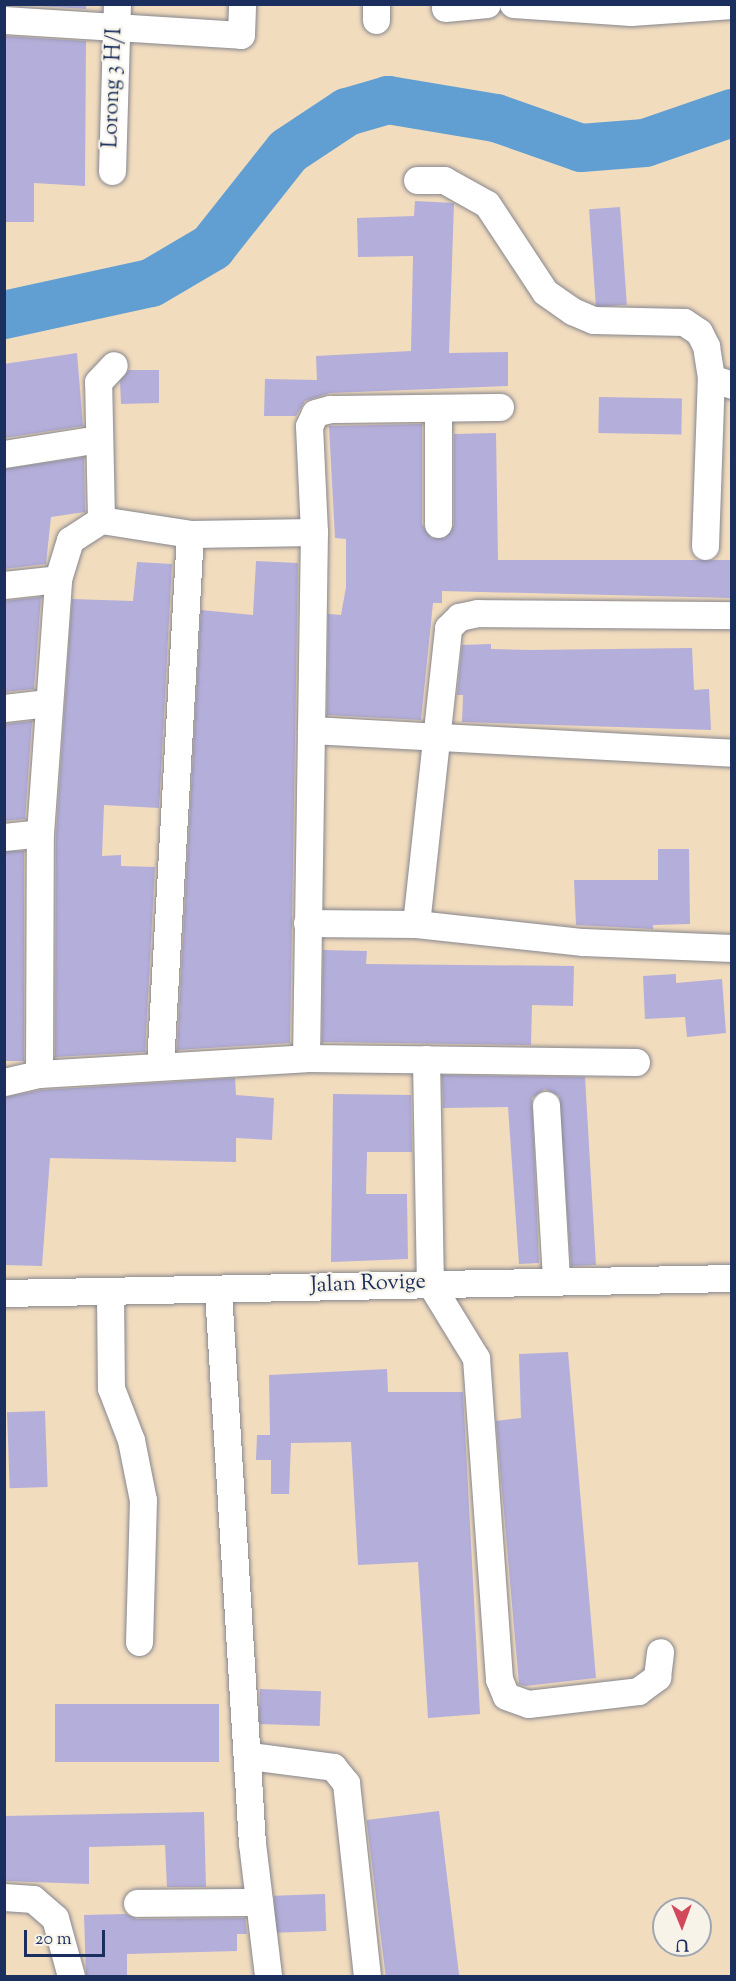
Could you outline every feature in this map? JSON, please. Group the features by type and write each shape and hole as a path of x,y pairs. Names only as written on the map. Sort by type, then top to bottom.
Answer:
{"street":[{"path":"4,20 117,14 241,35 242,4"},
{"path":"445,8 487,4"},
{"path":"513,4 631,8 732,5"},
{"name":"Lorong 3 H/I","path":"112,171 117,14"},
{"path":"417,180 444,180 487,204 545,292 572,311 593,320 684,322 699,332 721,381 705,546"},
{"path":"101,520 98,382 114,365"},
{"path":"306,1058 314,532 309,444 315,413 330,409 438,410 500,407"},
{"path":"438,410 438,524"},
{"path":"4,454 99,440"},
{"path":"39,1074 40,833 58,579 70,540 101,520 190,534 314,532"},
{"path":"160,1065 190,534"},
{"path":"4,585 58,579"},
{"path":"416,924 443,638 459,617 478,613 732,615"},
{"path":"4,708 48,703"},
{"path":"311,730 435,739 732,753"},
{"path":"4,837 40,833"},
{"path":"307,923 416,924 582,942 732,948"},
{"path":"4,1082 39,1074 306,1058 636,1062"},
{"path":"426,1059 430,1283 476,1358 491,1606 499,1679 506,1696 528,1704 638,1691 657,1677 660,1652"},
{"path":"546,1105 556,1281"},
{"name":"Jalan Rovige","path":"5,1296 110,1295 430,1283 732,1278"},
{"path":"218,1291 259,1902 268,1977"},
{"path":"110,1295 111,1388 131,1440 143,1500 139,1642"},
{"path":"250,1756 333,1767 346,1783 367,1977"},
{"path":"4,1897 33,1899 55,1918 71,1977"},
{"path":"137,1903 259,1902"}],"building":[{"path":"8,4 86,4 86,9"},
{"path":"4,36 86,41 85,186 34,183 34,222 4,222"},
{"path":"415,201 454,203 449,353 508,352 508,386 330,393 305,401 296,416 264,416 265,379 317,380 316,356 411,351 413,256 358,257 357,218 414,216"},
{"path":"620,207 627,305 596,307 589,209"},
{"path":"77,353 83,426 4,438 4,364"},
{"path":"129,370 159,370 159,403 121,404 120,381"},
{"path":"599,397 682,398 681,434 598,433"},
{"path":"422,424 422,524 431,538 445,538 454,525 454,434 496,433 498,560 732,560 732,598 442,591 442,603 433,603 421,720 327,715 328,614 341,615 346,587 346,539 335,538 329,426"},
{"path":"84,457 85,512 51,517 46,564 4,569 4,469"},
{"path":"256,561 298,563 290,1043 177,1050 201,610 253,615"},
{"path":"137,562 172,564 159,808 104,805 102,856 121,855 121,866 155,867 145,1052 55,1057 56,834 72,599 133,601"},
{"path":"41,597 34,689 4,692 4,601"},
{"path":"491,644 491,649 531,650 692,648 694,690 709,689 711,730 462,722 463,695 457,695 462,645"},
{"path":"32,721 25,819 4,821 4,724"},
{"path":"658,849 689,849 690,924 653,925 653,929 576,925 574,880 658,880"},
{"path":"4,851 24,851 24,1061 4,1061"},
{"path":"323,950 367,951 366,964 574,966 573,1006 532,1005 531,1045 322,1042"},
{"path":"676,974 676,983 722,979 726,1033 687,1037 685,1017 645,1019 643,976"},
{"path":"442,1075 585,1077 596,1265 571,1266 559,1096 545,1089 532,1098 539,1263 519,1264 508,1107 443,1108"},
{"path":"235,1078 236,1095 274,1098 272,1140 236,1138 236,1162 50,1158 42,1266 4,1265 5,1097 41,1090"},
{"path":"333,1094 411,1095 412,1152 367,1152 366,1194 407,1194 408,1259 331,1262"},
{"path":"568,1352 596,1678 525,1686 519,1684 496,1421 521,1418 519,1354"},
{"path":"387,1369 388,1392 463,1392 480,1714 428,1718 418,1562 358,1565 351,1442 291,1443 289,1494 271,1494 271,1460 256,1460 257,1435 270,1435 269,1375"},
{"path":"45,1411 48,1487 10,1488 7,1412"},
{"path":"260,1689 321,1691 320,1726 259,1724"},
{"path":"55,1704 219,1704 219,1762 55,1762"},
{"path":"439,1811 459,1976 386,1976 367,1820"},
{"path":"204,1812 206,1887 167,1887 165,1845 89,1847 89,1884 4,1881 4,1816"},
{"path":"325,1894 326,1931 275,1933 274,1896"},
{"path":"126,1914 137,1919 245,1918 247,1934 237,1934 237,1951 127,1954 127,1977 86,1977 84,1915"}],"waterway":[{"path":"4,315 151,283 212,247 288,151 347,112 388,100 496,118 581,148 645,143 732,113"}]}
